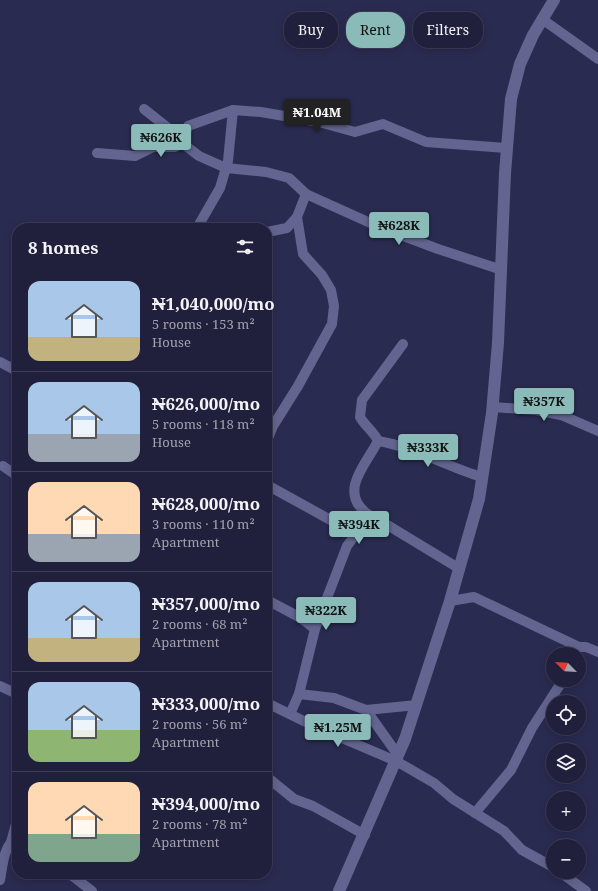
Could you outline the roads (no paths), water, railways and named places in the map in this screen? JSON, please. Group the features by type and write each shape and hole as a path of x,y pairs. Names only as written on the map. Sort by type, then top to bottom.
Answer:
{"street":[{"path":"339,891 365,835 417,705 460,569 479,499 492,407 502,270 506,148 514,81 520,64 552,0"},
{"path":"542,19 598,59"},
{"path":"144,109 199,156 226,168 266,172 289,178 306,194 377,226 438,249 502,270"},
{"path":"97,153 136,156 153,147 175,147 182,142 188,126 233,110 261,112 319,122 355,132 383,124 426,142 506,148"},
{"path":"199,223 220,188 226,168 233,110"},
{"path":"272,231 287,228 296,217 306,194"},
{"path":"272,428 298,386 332,324 334,306 331,290 322,275 303,254 296,217"},
{"path":"378,441 375,434 365,426 360,417 362,400 403,344"},
{"path":"0,362 12,368"},
{"path":"492,407 536,410 561,414 598,431"},
{"path":"378,441 394,444 421,453 468,473 482,477"},
{"path":"378,441 356,476 354,492 356,502 365,511 426,550 460,569"},
{"path":"3,466 12,472"},
{"path":"272,488 356,534"},
{"path":"290,714 299,694 315,629 347,546 356,534 366,526 389,526"},
{"path":"450,601 474,597 570,647"},
{"path":"272,603 301,618 315,629"},
{"path":"586,647 598,652"},
{"path":"0,686 12,692"},
{"path":"475,813 511,770 532,728 558,687"},
{"path":"299,694 334,698 366,710 417,705"},
{"path":"272,705 316,727 397,758 434,783 453,799 504,831 522,850 546,863"},
{"path":"366,710 397,758"},
{"path":"272,781 294,799 313,806 365,835"},
{"path":"0,880 4,856 12,843"},
{"path":"76,879 92,891"},
{"path":"570,879 586,891"}]}
